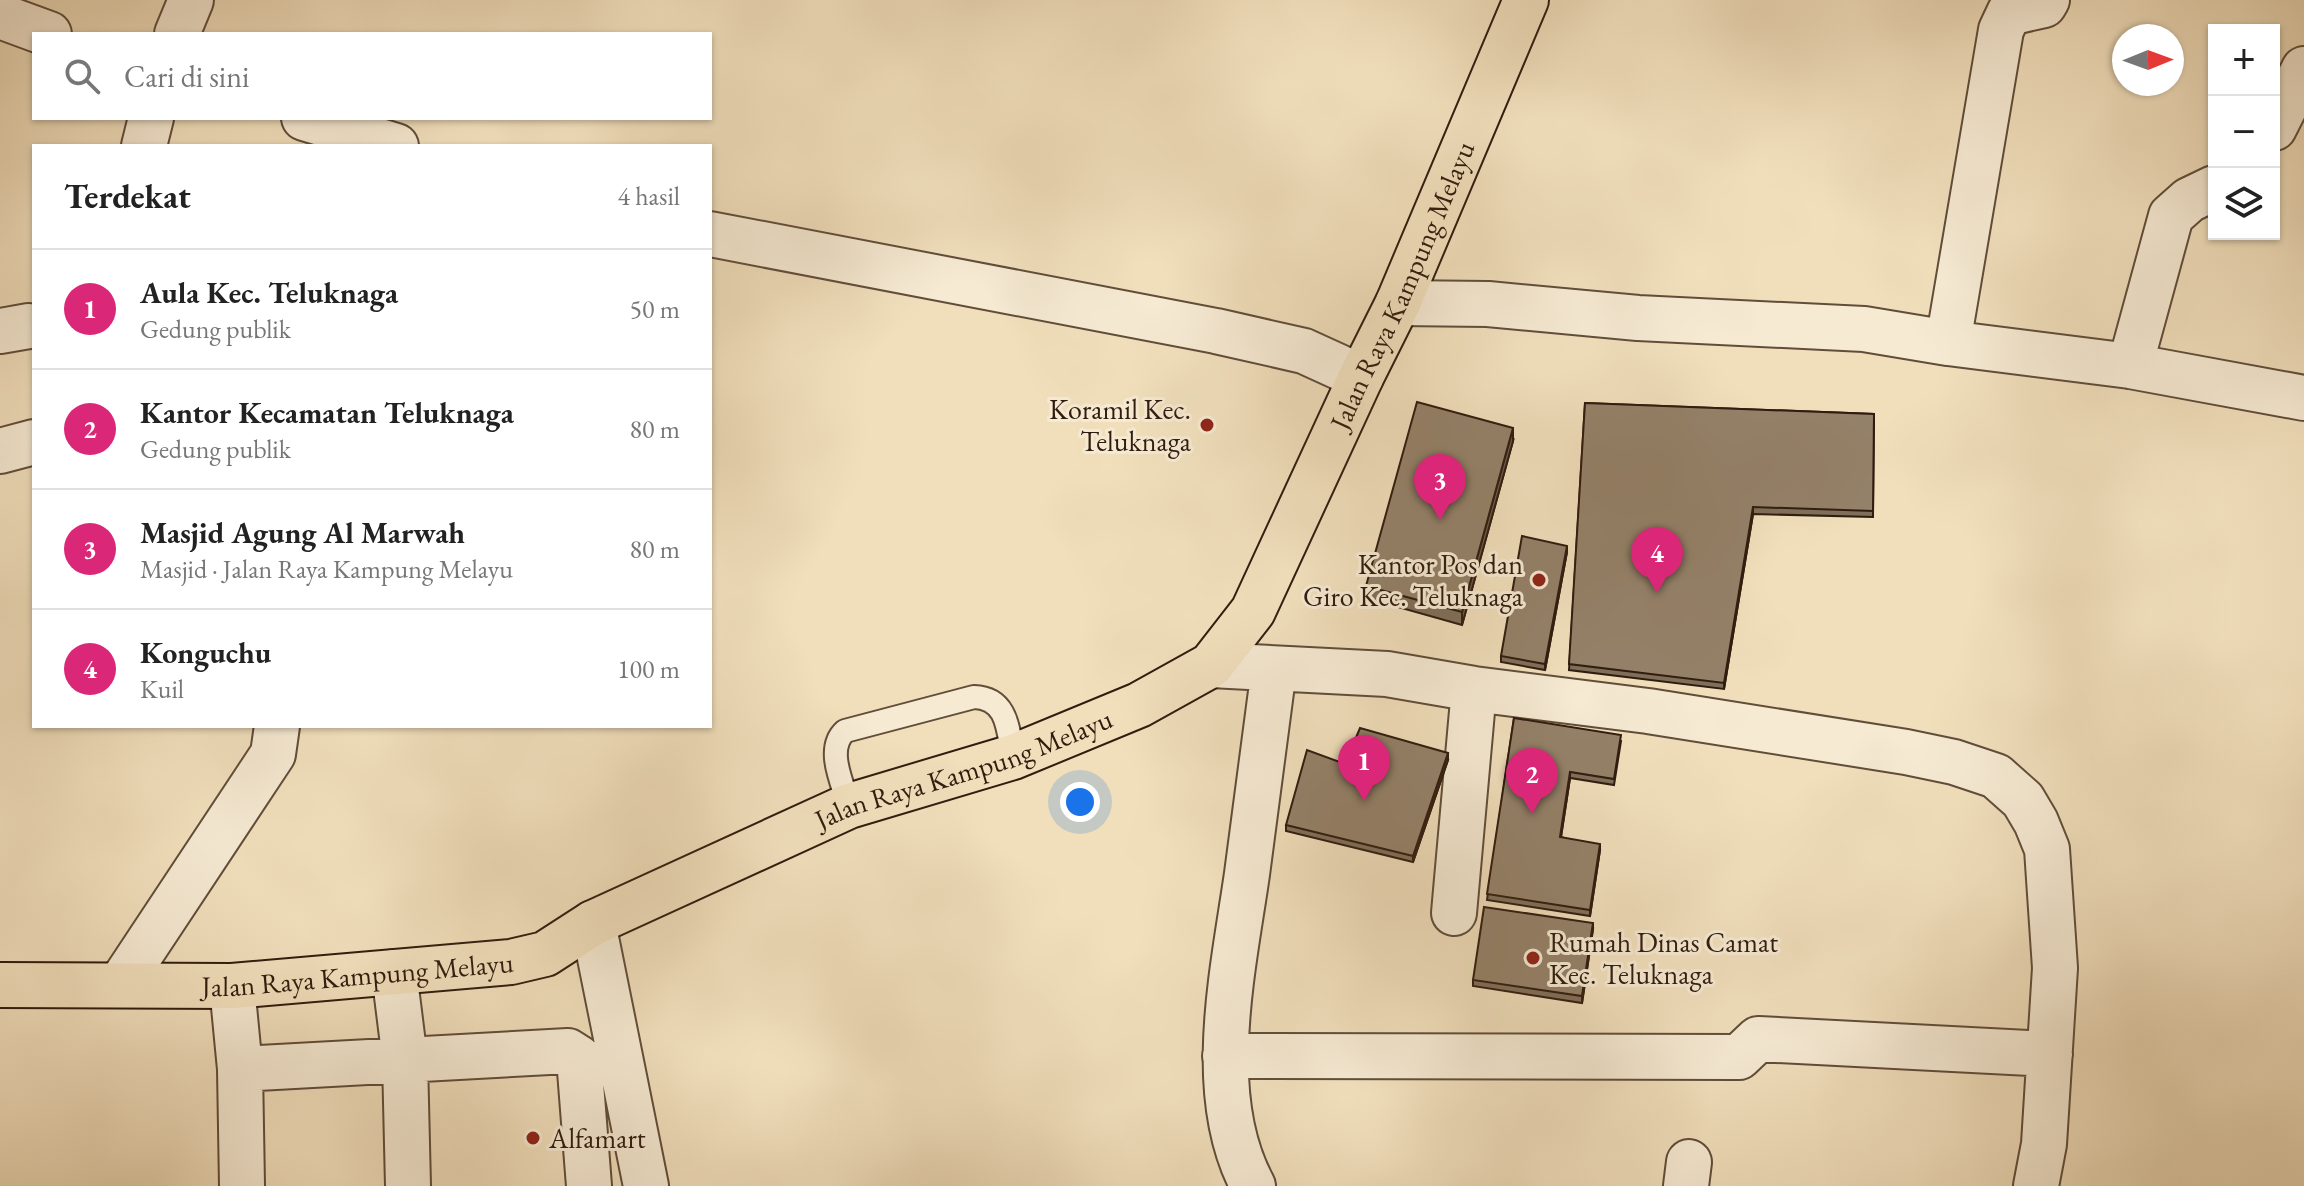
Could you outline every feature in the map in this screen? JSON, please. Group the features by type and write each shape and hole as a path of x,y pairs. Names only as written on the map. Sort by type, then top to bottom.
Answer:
{"main road":[{"name":"Jalan Raya Kampung Melayu","path":"0,985 232,986 511,962 545,954 593,923 849,806 1013,757 1139,705 1211,665 1253,611 1398,303 1526,0"}],"street":[{"path":"178,32 191,0"},
{"path":"1948,343 2001,30 2009,13 2044,5 2047,0"},
{"path":"0,16 44,32"},
{"path":"2280,116 2304,69"},
{"path":"144,144 150,120"},
{"path":"311,120 389,144"},
{"path":"2130,366 2171,216 2189,200 2208,191"},
{"path":"712,234 1229,334 1304,351 1361,377"},
{"path":"1398,303 1488,304 1638,318 1864,329 2130,366 2304,398"},
{"path":"0,451 32,443"},
{"path":"1211,665 1387,674 1906,752 1954,762 1996,776 2023,800 2047,849 2055,968 2044,1144 2036,1186"},
{"path":"1253,1186 1236,1144 1225,1056 1274,669"},
{"path":"1454,913 1474,689"},
{"path":"120,985 273,754 277,728"},
{"path":"593,923 646,1186"},
{"path":"394,972 405,1060 408,1186"},
{"path":"232,986 240,1069 242,1186"},
{"path":"1225,1056 1739,1057 1758,1039 2050,1054"},
{"path":"240,1069 568,1051 579,1058 589,1186"}],"lane":[{"path":"849,806 835,754 838,740 845,731 984,697 1000,707 1006,716 1013,757"}],"building":[{"path":"1417,402 1513,428 1462,612 1366,586"},
{"path":"1585,403 1874,414 1873,511 1753,507 1724,683 1569,664"},
{"name":"Kantor Pos dan Giro Kec. Teluknaga","path":"1522,536 1567,546 1545,664 1501,656"},
{"path":"1514,718 1621,735 1614,779 1570,772 1560,837 1600,844 1590,910 1487,894"},
{"path":"1360,728 1448,753 1413,856 1286,825 1307,750 1345,764"},
{"name":"Rumah Dinas Camat Kec. Teluknaga","path":"1484,907 1593,923 1582,996 1473,980"}],"place":[{"name":"Koramil Kec. Teluknaga","path":"1207,425"},
{"name":"Masjid Agung Al Marwah","path":"1440,520"},
{"name":"Kantor Pos dan Giro Kec. Teluknaga","path":"1539,580"},
{"name":"Konguchu","path":"1657,593"},
{"name":"Aula Kec. Teluknaga","path":"1364,801"},
{"name":"Kantor Kecamatan Teluknaga","path":"1532,814"},
{"name":"Rumah Dinas Camat Kec. Teluknaga","path":"1533,958"},
{"name":"Alfamart","path":"533,1138"}]}
